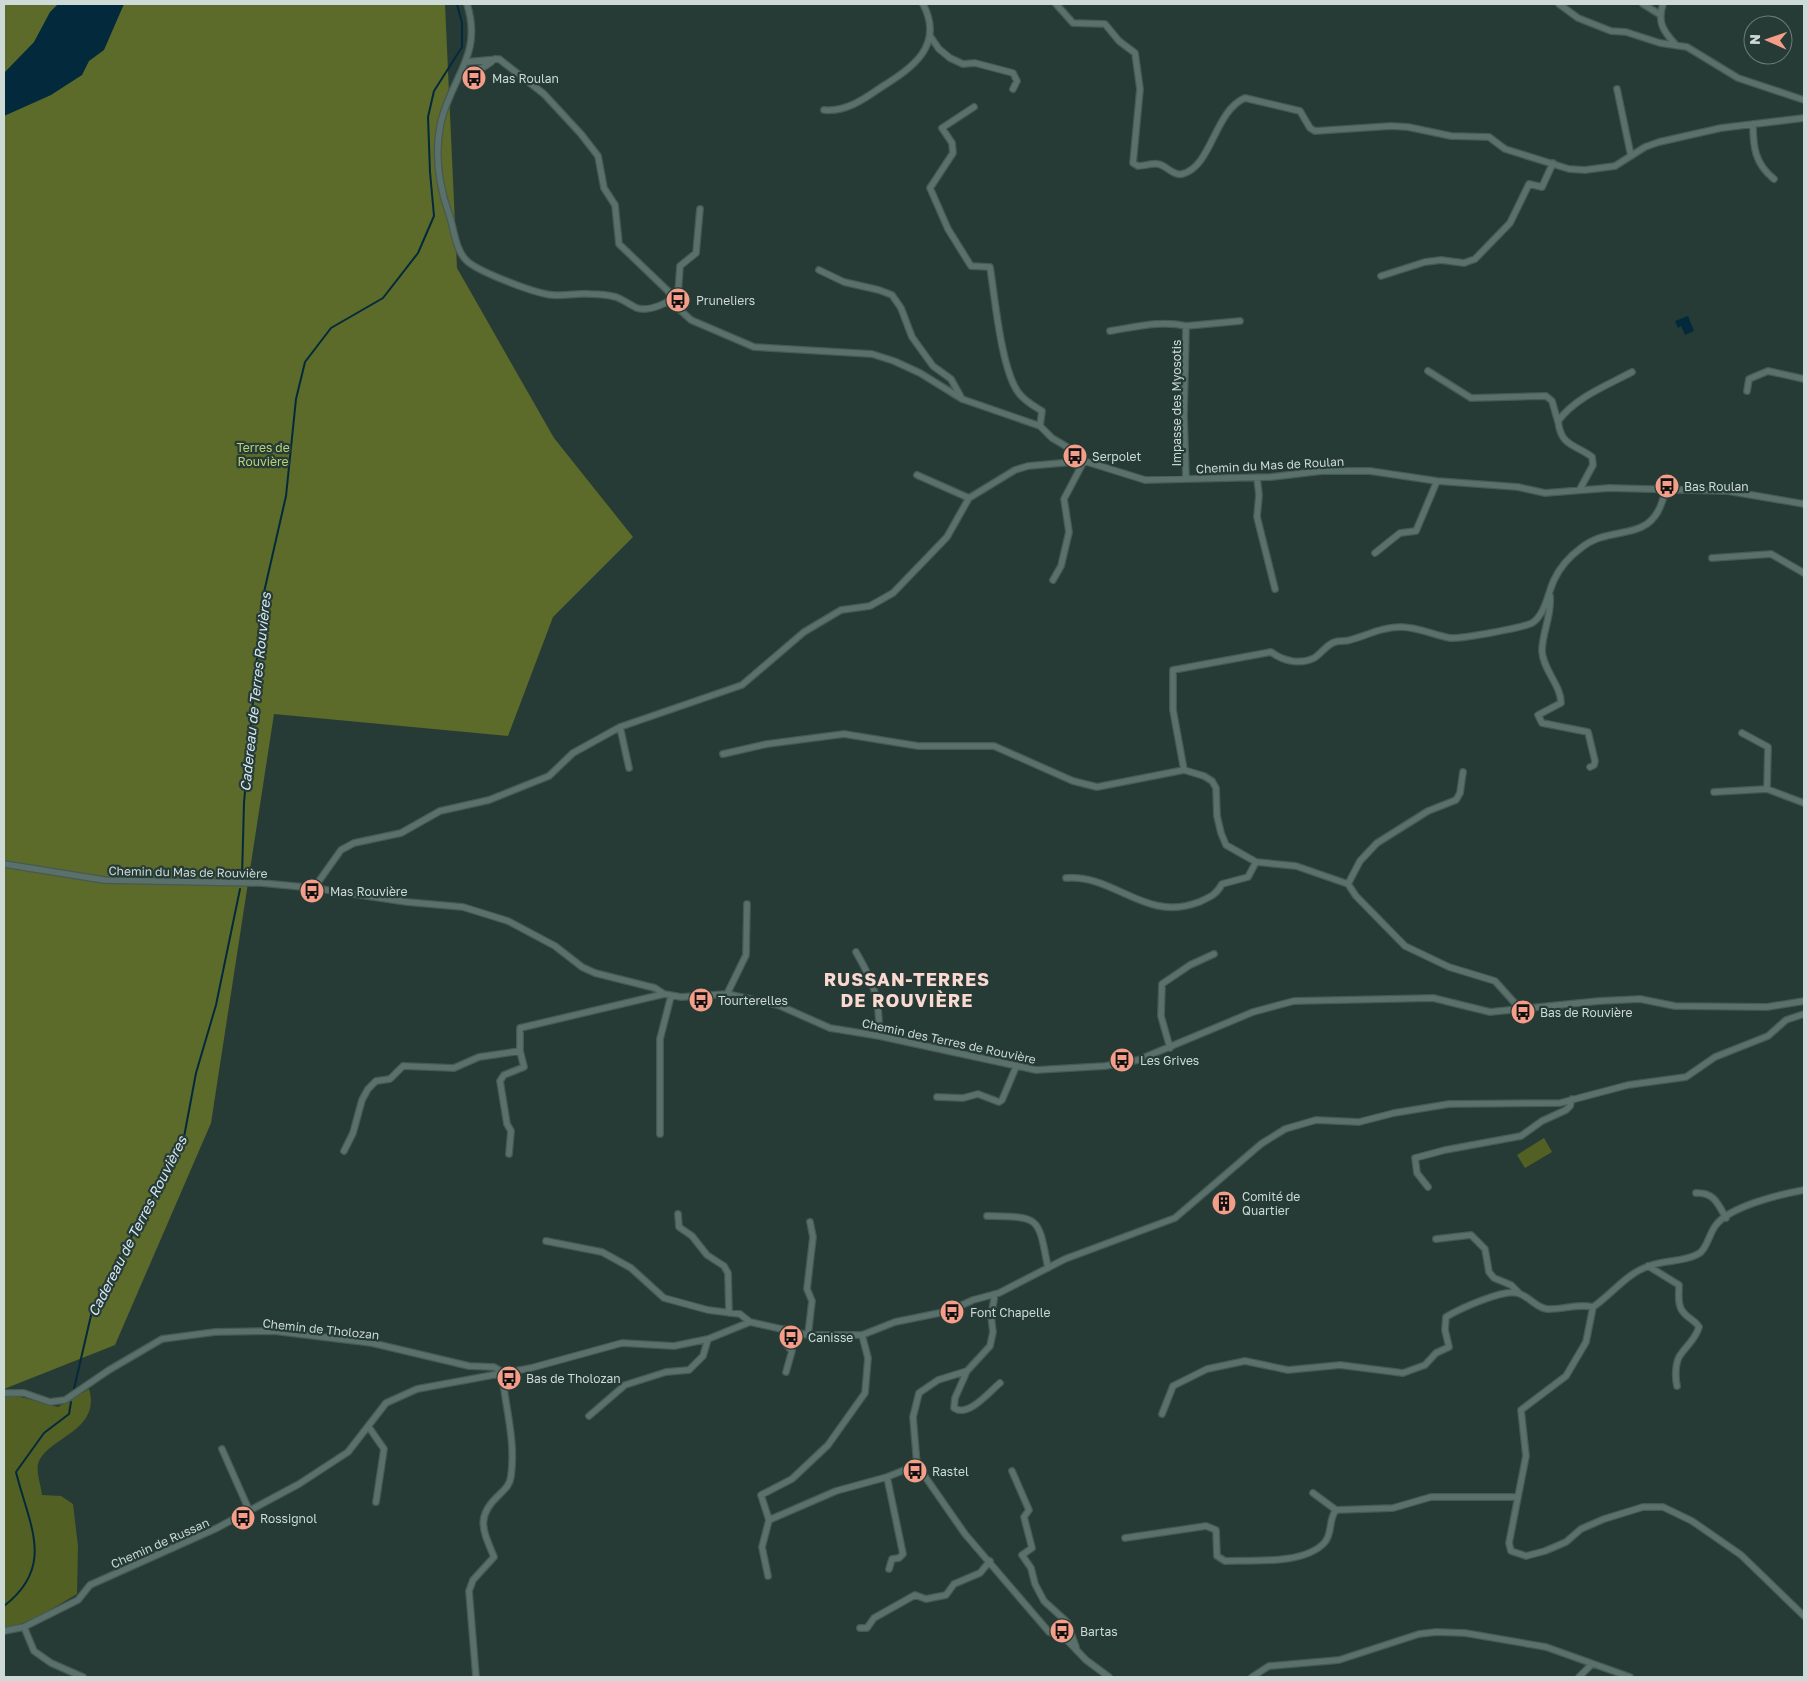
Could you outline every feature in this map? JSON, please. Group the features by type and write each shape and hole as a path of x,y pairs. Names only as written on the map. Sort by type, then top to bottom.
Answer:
{"street":[{"path":"467,4 472,29 470,51 463,70 452,88 438,141 438,179 442,198 460,251 465,260 475,268 534,291 553,295 606,295 618,298 638,309 655,307 674,298 678,294 680,266 696,253 700,210"},
{"path":"824,110 841,109 860,101 912,68 924,51 930,36 930,16 923,4"},
{"path":"1056,4 1073,23 1105,24 1119,41 1135,53 1140,89 1133,162 1138,166 1158,164 1182,174 1193,167 1211,142 1226,112 1245,98 1300,111 1310,128 1316,131 1391,126 1451,136 1488,137 1505,149 1569,169 1599,170 1615,166 1658,142 1721,128 1804,118"},
{"path":"1559,4 1578,18 1611,31 1626,32 1660,43 1676,44 1703,55 1738,78 1804,100"},
{"path":"1643,4 1660,14"},
{"path":"1663,4 1660,14 1663,31 1676,44"},
{"path":"930,36 939,49 950,58 963,64 975,63 1013,72 1017,81 1013,89"},
{"path":"466,62 495,59"},
{"path":"463,70 483,69 495,59"},
{"name":"Chemin du Mas de Roulan","path":"495,59 499,59 544,94 581,134 598,156 604,188 615,205 619,244 674,298 679,309 691,320 754,347 872,354 920,372 962,399 1040,426 1052,438 1079,454 1084,461 1145,480 1257,478 1322,471 1370,471 1437,481 1518,487 1545,493 1580,489 1728,491 1804,504"},
{"path":"1618,90 1631,156"},
{"path":"974,106 942,128 952,143 953,153 930,188 948,229 971,266 990,267 1008,365 1017,391 1026,401 1042,411 1040,426"},
{"path":"1753,124 1753,145 1756,157 1765,172 1774,179"},
{"path":"1381,276 1425,262 1441,260 1464,262 1475,259 1510,223 1529,184 1542,187 1553,163"},
{"path":"819,270 844,282 892,295 901,308 912,337 933,366 951,379 962,399"},
{"name":"Impasse des Myosotis","path":"1110,331 1165,323 1186,326 1240,321"},
{"name":"Impasse des Myosotis","path":"1186,326 1184,416 1186,479"},
{"path":"1428,371 1471,398 1546,396 1552,401 1559,432 1568,444 1592,457 1593,465 1580,489"},
{"path":"1747,391 1749,379 1768,371 1804,379"},
{"path":"1558,422 1568,408 1582,398 1632,372"},
{"path":"314,888 342,850 354,843 372,837 401,833 440,811 489,800 549,776 573,753 620,727 742,685 804,632 841,610 870,606 893,593 947,537 969,498 1015,470 1028,466 1084,461"},
{"path":"1053,580 1061,566 1069,532 1064,499 1084,461"},
{"path":"916,475 969,498"},
{"path":"1257,478 1259,495 1257,517 1275,589"},
{"path":"1375,553 1400,533 1416,531 1437,481"},
{"path":"1184,770 1173,710 1172,670 1271,652 1281,659 1296,662 1313,658 1334,642 1349,641 1376,630 1402,627 1447,637 1472,637 1532,623 1542,611 1555,579 1565,563 1582,547 1604,536 1627,533 1654,520 1663,502 1665,491"},
{"path":"1712,558 1771,554 1804,573"},
{"path":"1549,593 1551,610 1542,652 1561,703 1538,715 1542,723 1588,732 1595,761 1594,765 1590,767"},
{"path":"620,727 629,768"},
{"path":"1742,733 1768,747 1767,789"},
{"path":"723,754 767,744 844,734 918,746 994,746 1072,781 1097,787 1184,770 1204,776 1216,788 1217,816 1226,845 1256,862 1296,866 1348,884 1356,896 1406,946 1449,967 1495,981 1522,1010"},
{"path":"1348,884 1360,861 1378,843 1428,811 1456,800 1460,793 1463,772"},
{"path":"1714,792 1767,789 1804,802"},
{"path":"1066,878 1082,877 1095,880 1141,902 1184,908 1216,895 1222,884 1248,876 1256,862"},
{"name":"Chemin du Mas de Rouvière","path":"4,864 121,881 262,883 314,888"},
{"name":"Chemin des Terres de Rouvière","path":"314,888 472,910 508,921 555,946 582,967 595,973 655,988 671,996 727,994 778,1005 830,1028 880,1036 1036,1070 1105,1066 1138,1060 1253,1012 1294,1001 1433,998 1490,1012 1599,1001 1640,999 1675,1006 1767,1007 1804,1001"},
{"path":"727,994 746,955 747,904"},
{"path":"856,952 872,979 876,993 880,1036"},
{"path":"1170,1048 1161,1016 1162,984 1190,965 1214,954"},
{"path":"509,1154 510,1130 507,1124 500,1081 504,1075 524,1067 520,1051 520,1028 664,994"},
{"path":"660,1134 660,1039 671,996"},
{"path":"546,1241 602,1252 631,1268 664,1298 740,1314 750,1322 808,1335 862,1335 895,1322 949,1311 973,1300 995,1294 1065,1259 1175,1218 1261,1144 1285,1130 1316,1120 1359,1122 1394,1113 1449,1104 1560,1103 1628,1085 1686,1077 1715,1057 1768,1036 1786,1020 1804,1014"},
{"path":"344,1151 357,1124 362,1100 376,1081 390,1079 407,1064 454,1068 479,1058 520,1051"},
{"path":"937,1097 963,1098 978,1094 999,1102 1002,1100 1016,1067"},
{"path":"1428,1187 1417,1174 1415,1158 1445,1150 1521,1136 1542,1121 1566,1110 1570,1106 1572,1099"},
{"path":"1804,1190 1751,1203 1717,1223 1701,1252 1648,1266 1631,1275 1610,1296 1593,1307 1586,1342 1566,1376 1521,1410 1526,1456 1509,1543 1511,1551 1526,1556 1545,1551 1566,1542 1581,1529 1604,1519 1643,1507 1663,1507 1692,1522 1741,1555 1804,1616"},
{"path":"1696,1193 1707,1192 1712,1196 1726,1218"},
{"path":"678,1214 679,1227 692,1236 707,1255 724,1266 728,1273 729,1313"},
{"path":"987,1216 1032,1220 1040,1228 1048,1268"},
{"path":"808,1335 812,1300 807,1289 813,1237 810,1222"},
{"path":"1436,1239 1471,1235 1485,1249 1488,1272 1494,1278 1511,1285 1519,1293 1544,1309 1586,1305 1593,1307"},
{"path":"1648,1266 1679,1285 1678,1302 1683,1313 1695,1320 1699,1327 1697,1335 1680,1354 1675,1378 1677,1386"},
{"path":"1162,1414 1173,1386 1207,1368 1245,1361 1288,1370 1340,1365 1404,1373 1425,1365 1436,1353 1449,1346 1445,1330 1446,1317 1459,1309 1506,1292 1519,1293"},
{"path":"995,1294 991,1316 993,1332 990,1346 968,1371 955,1398 954,1408 958,1411 964,1411 1000,1383"},
{"name":"Chemin de Russan","path":"4,1632 24,1627 78,1600 90,1585 217,1528 299,1484 348,1452 386,1403 417,1388 531,1368 622,1343 674,1346 708,1339 750,1322"},
{"path":"786,1329 784,1342 792,1351 786,1372"},
{"name":"Chemin de Tholozan","path":"4,1393 24,1393 50,1402 65,1400 109,1370 162,1339 215,1332 274,1331 372,1343 473,1366 494,1367 502,1372"},
{"path":"768,1576 762,1547 769,1520 760,1495 792,1479 828,1445 865,1393 868,1358 862,1335"},
{"path":"588,1416 626,1385 666,1372 689,1370 704,1356 708,1339"},
{"path":"473,1366 475,1377"},
{"path":"482,1367 482,1376"},
{"path":"968,1371 938,1380 920,1393 913,1416 917,1465 965,1534 1049,1632 1065,1638 1109,1677"},
{"path":"476,1677 469,1591 473,1580 494,1557 483,1524 483,1514 508,1486 512,1470 514,1446 503,1391 502,1372"},
{"path":"368,1426 384,1449 376,1502"},
{"path":"222,1449 249,1510"},
{"path":"769,1520 836,1491 887,1477 917,1465"},
{"path":"1012,1471 1029,1510 1024,1516 1032,1548 1022,1555 1031,1568 1035,1584 1044,1601 1067,1622 1076,1649"},
{"path":"887,1477 903,1554 899,1558 892,1559 889,1569"},
{"path":"1313,1493 1336,1510 1393,1508 1431,1497 1517,1497"},
{"path":"1125,1538 1206,1526 1216,1530 1217,1556 1225,1562 1281,1560 1296,1557 1324,1543 1329,1535 1331,1516 1336,1510"},
{"path":"860,1628 867,1628 874,1618 915,1595 926,1599 946,1596 954,1584 980,1573 990,1561"},
{"path":"24,1627 34,1651 52,1663 83,1677"},
{"path":"1252,1677 1269,1666 1340,1660 1419,1634 1436,1632 1479,1634 1546,1647 1630,1677"},
{"path":"1579,1677 1592,1664"}],"green space":[{"name":"Terres de Rouvière","path":"4,4 445,4 457,268 554,438 633,537 553,617 508,736 274,714 211,1123 115,1345 4,1389"},
{"path":"1544,1138 1552,1152 1525,1168 1517,1155"},
{"path":"89,1389 91,1404 88,1415 71,1433 51,1447 38,1464 42,1495 61,1496 73,1504 78,1546 77,1594 35,1619 4,1629 4,1396 25,1398 58,1407"}],"water":[{"path":"58,4 124,4 104,50 89,61 82,75 51,95 4,116 4,73 34,42 50,12"},
{"path":"1688,316 1694,331 1685,335 1681,326 1678,328 1675,321"}],"waterway":[{"name":"Cadereau de Terres Rouvières","path":"242,877 244,803 262,601 286,496 296,399 305,362 331,328 383,298 418,253 434,216 428,117 434,91 462,47 462,23 457,4"},
{"name":"Cadereau de Terres Rouvières","path":"74,1389 92,1311 184,1137 196,1073 216,1005 240,889"},
{"name":"Cadereau de Terres Rouvières","path":"4,1606 20,1591 30,1576 34,1560 32,1527 16,1472 44,1433 69,1414 71,1402"}],"place":[{"name":"Mas Roulan","path":"474,78"},
{"name":"Pruneliers","path":"678,300"},
{"name":"Serpolet","path":"1075,456"},
{"name":"Bas Roulan","path":"1667,486"},
{"name":"Mas Rouvière","path":"312,891"},
{"name":"Tourterelles","path":"701,1000"},
{"name":"Bas de Rouvière","path":"1523,1012"},
{"name":"Les Grives","path":"1122,1060"},
{"name":"Comité de Quartier","path":"1224,1203"},
{"name":"Font Chapelle","path":"952,1312"},
{"name":"Canisse","path":"791,1337"},
{"name":"Bas de Tholozan","path":"509,1378"},
{"name":"Rastel","path":"915,1471"},
{"name":"Rossignol","path":"243,1518"},
{"name":"Bartas","path":"1062,1631"}],"district":[{"name":"RUSSAN-TERRES DE ROUVIÈRE","path":"907,990"}]}
